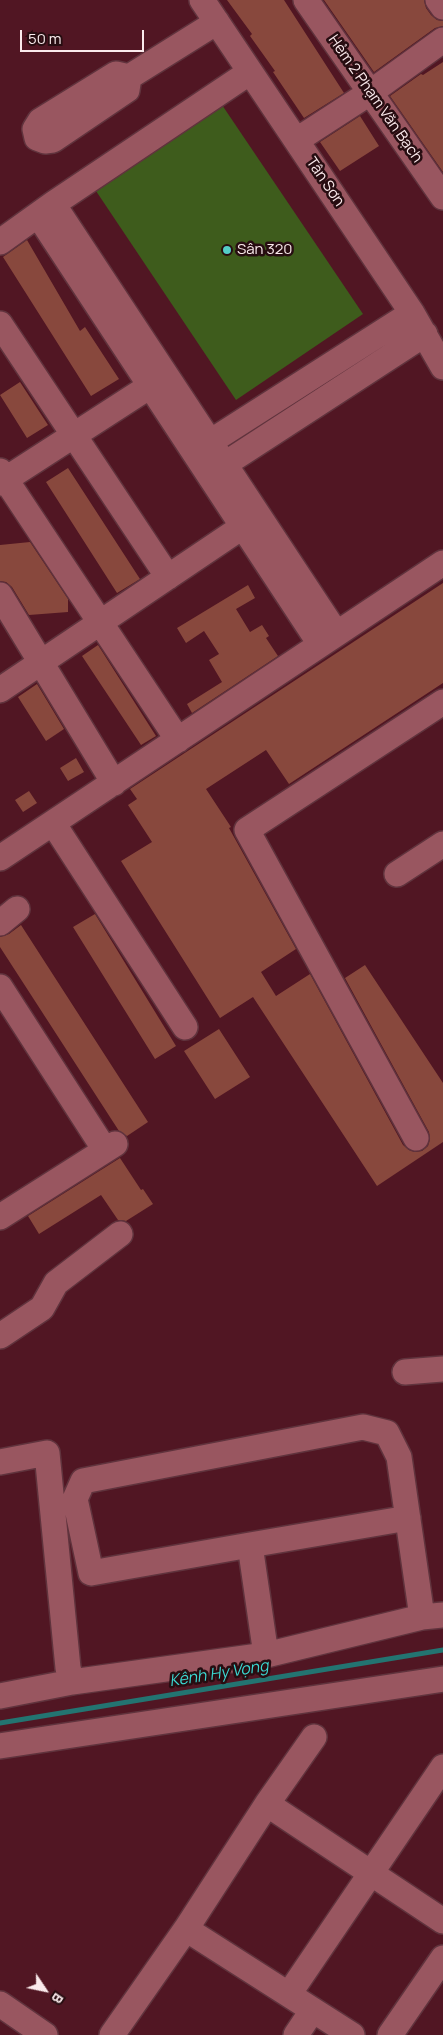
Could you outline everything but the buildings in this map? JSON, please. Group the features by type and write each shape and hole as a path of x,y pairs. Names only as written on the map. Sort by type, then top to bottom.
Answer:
{"street":[{"name":"Tân Sơn","path":"202,0 298,140 412,313 443,367"},
{"name":"Hẻm 2 Phạm Văn Bạch","path":"306,0 443,198"},
{"path":"438,0 443,7"},
{"path":"129,77 217,22"},
{"path":"298,140 371,92 443,40"},
{"path":"0,242 250,72"},
{"path":"46,209 328,639"},
{"path":"210,442 412,313"},
{"path":"0,324 168,577"},
{"path":"225,464 425,334"},
{"path":"158,381 74,435 2,478 178,740"},
{"path":"158,381 210,442 225,464 250,521"},
{"path":"0,690 250,521"},
{"path":"0,858 443,563"},
{"path":"0,594 114,783"},
{"path":"416,1138 247,830 443,702"},
{"path":"53,823 184,1027"},
{"path":"397,874 443,844"},
{"path":"0,987 110,1147 0,1217"},
{"path":"0,1336 42,1308 56,1282 120,1234"},
{"path":"405,1372 443,1369"},
{"path":"0,1696 72,1682 266,1655 432,1616 408,1518 399,1457 387,1433 363,1427 83,1480 75,1499 91,1573 408,1518"},
{"path":"0,1462 47,1453 68,1668 72,1682"},
{"path":"250,1544 266,1655"},
{"path":"0,1746 443,1680"},
{"path":"112,2035 186,1929 267,1804 314,1737"},
{"path":"289,1994 443,1767"},
{"path":"267,1804 443,1922"},
{"path":"186,1929 352,2035"},
{"path":"390,2035 443,1958"},
{"path":"0,2004 45,2035"},
{"path":"296,2035 312,2011"}],"green space":[{"name":"Sân 320","path":"218,99 363,314 236,400 92,185"}],"waterway":[{"name":"Kênh Hy Vọng","path":"0,1723 443,1650"}],"place":[{"name":"Sân 320","path":"227,250"}]}
